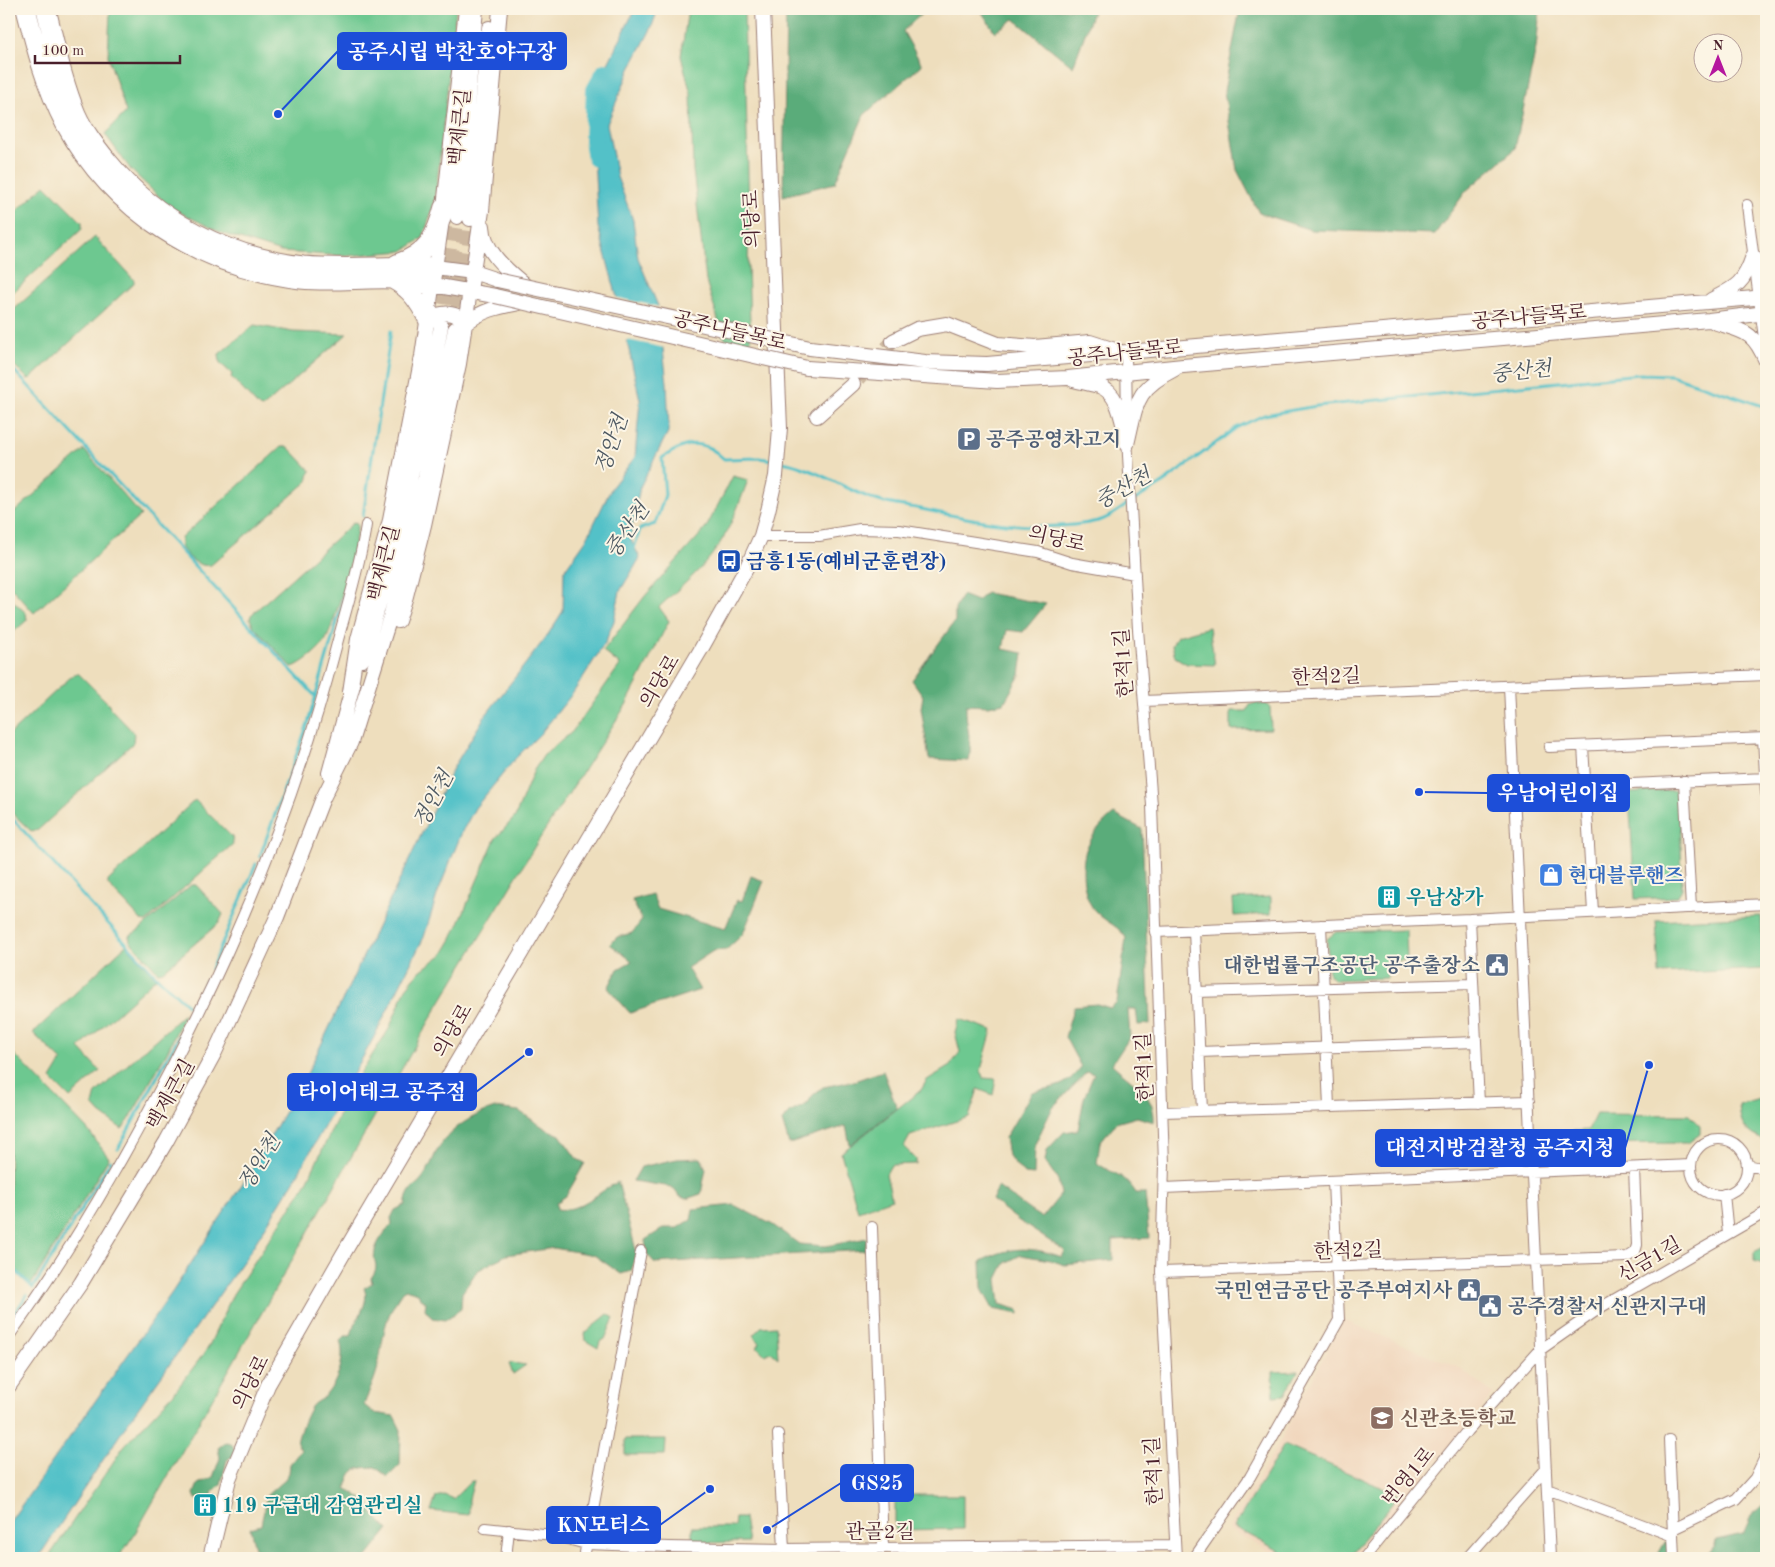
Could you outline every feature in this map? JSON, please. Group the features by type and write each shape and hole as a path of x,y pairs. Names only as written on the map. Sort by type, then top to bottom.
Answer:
{"highway":[{"path":"17,9 53,73"},
{"path":"26,9 53,73"},
{"path":"46,9 53,73 65,122 83,152 107,182 132,207 156,226 195,248 260,273 303,279 393,272 434,276"},
{"path":"53,9 53,73"},
{"path":"393,272 429,244 438,228 463,213"},
{"path":"393,272 417,298 448,325"}],"main road":[{"path":"357,694 358,639 390,520 405,449 448,325 470,291 473,272 463,213 466,9"},
{"name":"백제큰길","path":"463,213 476,9"},
{"name":"백제큰길","path":"463,213 490,9"},
{"path":"448,325 434,276 463,213 500,9"},
{"name":"의당로","path":"210,1558 228,1479 268,1386 403,1152 700,651 747,567 761,536 776,476 780,428 763,9"},
{"path":"463,213 483,238 500,264 526,286"},
{"path":"1753,256 1766,272"},
{"path":"1707,302 1741,282 1746,276 1753,256"},
{"name":"공주나들목로","path":"434,276 473,272 497,280 810,348 925,362 987,364 1126,354 1763,298"},
{"name":"공주나들목로","path":"434,276 494,302 519,303 807,368 997,381 1068,378 1183,366 1709,320 1764,313"},
{"path":"448,325 477,314 494,302"},
{"path":"1709,320 1747,333 1755,338 1766,361"},
{"path":"893,341 917,329 947,324 998,344 1035,347 1090,342 1126,354"},
{"name":"백제큰길","path":"9,1386 82,1283 215,1052 277,917 323,798 351,742 357,694 391,614 408,549 448,325"},
{"path":"1128,444 1137,402 1143,391 1161,376 1183,366"},
{"path":"1068,378 1101,386 1111,394 1117,405 1128,444"},
{"path":"817,416 853,384"}],"street":[{"path":"1747,205 1753,256 1763,298 1766,354"},
{"name":"한적1길","path":"1126,354 1128,444 1135,574 1152,805 1155,932 1163,1112 1164,1188 1161,1272 1176,1558"},
{"path":"9,1336 66,1251 124,1157 189,1037 234,941 286,814 326,686 366,525"},
{"name":"의당로","path":"761,536 819,536 860,529 899,530 1038,552 1072,562 1135,574"},
{"name":"한적2길","path":"1144,701 1766,675"},
{"path":"1509,686 1550,1558"},
{"path":"1549,747 1765,738 1766,793"},
{"path":"1583,746 1592,912"},
{"path":"1586,786 1766,778"},
{"path":"1684,781 1691,908"},
{"path":"1155,932 1766,904"},
{"path":"1470,919 1479,1103"},
{"path":"1321,925 1328,1107"},
{"path":"1194,930 1202,1111"},
{"path":"1196,992 1473,984"},
{"path":"1199,1052 1476,1042"},
{"path":"1163,1112 1529,1101"},
{"path":"1718,1139 1727,1140 1741,1149 1747,1165 1742,1182 1736,1189 1724,1194 1710,1194 1695,1182 1690,1165 1696,1150 1710,1140 1718,1139"},
{"path":"1164,1188 1690,1165"},
{"path":"1747,1165 1766,1169"},
{"name":"한적2길","path":"1161,1272 1337,1268 1627,1256 1635,1252 1637,1245 1634,1168"},
{"path":"1194,1558 1250,1477 1339,1320 1333,1181"},
{"path":"1724,1194 1728,1234"},
{"name":"신금1길","path":"1540,1350 1604,1306 1766,1212"},
{"path":"872,1227 883,1548"},
{"path":"584,1558 641,1251"},
{"name":"번영1로","path":"1364,1558 1467,1431 1540,1350"},
{"path":"778,1434 780,1552"},
{"path":"1669,1440 1674,1558"},
{"path":"1547,1489 1673,1533 1736,1499 1755,1478 1766,1455"},
{"path":"1467,1558 1546,1469"},
{"name":"관골2길","path":"485,1528 553,1536 586,1544 780,1552 883,1548 1175,1545"},
{"path":"506,1558 509,1530"}],"shaded area":[{"name":"신관초등학교","path":"1343,1320 1458,1367 1494,1394 1357,1558 1282,1558 1228,1529 1279,1443"}],"green space":[{"path":"114,9 456,9 435,201 423,238 403,251 346,256 281,252 224,234 171,208 131,170 105,134 126,112 108,56 110,12"},
{"path":"688,9 744,9 751,349 729,343 723,336 706,281 693,170 691,94 681,56"},
{"path":"786,9 927,9 903,31 922,65 864,115 835,183 783,196"},
{"path":"983,9 1094,9 1073,67 1014,19 995,32 981,11"},
{"path":"1240,9 1540,9 1536,48 1515,149 1466,191 1435,234 1311,230 1259,213 1237,170 1224,91"},
{"path":"45,185 82,222 82,229 9,296 9,218"},
{"path":"95,237 134,280 134,283 28,379 9,360 9,314"},
{"path":"254,325 293,332 347,334 262,408 231,377 232,374 220,363 219,354"},
{"path":"281,447 288,447 311,471 308,481 211,565 202,565 194,561 181,547 181,538"},
{"path":"84,450 141,515 34,613 9,585 9,517"},
{"path":"733,476 748,480 723,538 711,556 699,569 659,607 669,621 626,705 538,841 438,1006 134,1535 118,1558 48,1558 124,1446 174,1393 208,1348 233,1294 306,1184 354,1083 389,1029 406,988 420,971 443,954 452,939 495,839 515,817 534,770 544,755 572,732 620,665 603,651 645,596 706,528"},
{"path":"354,522 357,523 357,532 350,564 329,633 323,644 315,652 292,667 254,627 250,619 251,615"},
{"path":"986,593 1046,604 1023,632 1007,630 1003,649 1023,653 1020,675 1004,703 988,706 966,705 970,747 969,761 929,759 921,708 923,696 912,680 955,621 955,609 962,595 977,601"},
{"path":"13,601 26,613 27,620 9,636 9,602"},
{"path":"1209,627 1215,665 1187,664 1175,657 1172,645 1177,636"},
{"path":"74,674 79,674 134,733 133,743 38,830 32,832 9,810 9,735"},
{"path":"1260,701 1270,707 1271,729 1231,730 1231,711 1247,711 1250,705"},
{"path":"1675,790 1680,800 1682,889 1677,897 1635,899 1629,793"},
{"path":"195,800 232,837 233,844 146,922 142,921 108,885 108,881"},
{"path":"1114,814 1142,829 1150,1024 1138,1025 1136,1009 1128,1009 1130,1037 1112,1064 1134,1082 1146,1096 1154,1112 1154,1122 1137,1117 1116,1123 1100,1142 1097,1163 1127,1181 1136,1193 1145,1193 1149,1238 1113,1240 1113,1260 1065,1265 1050,1260 1021,1255 1005,1263 997,1279 1000,1304 1019,1310 1019,1314 993,1309 982,1289 981,1261 1011,1250 1030,1249 1062,1257 1065,1251 1019,1221 992,1200 998,1187 1042,1218 1061,1194 1058,1180 1045,1161 1047,1150 1064,1132 1078,1130 1084,1098 1094,1074 1087,1072 1053,1107 1035,1144 1034,1175 1024,1174 1008,1156 1005,1138 1032,1092 1065,1083 1081,1067 1065,1037 1074,1006 1097,1004 1110,1008 1117,1002 1126,938 1120,930 1092,907 1086,892 1083,874 1084,857 1088,845 1097,830"},
{"path":"751,876 764,881 743,934 726,950 713,951 687,968 700,990 630,1013 608,988 618,969 632,961 610,944 617,937 632,933 642,920 632,900 652,894 658,909 725,929 737,900 742,901"},
{"path":"191,885 196,885 223,914 219,923 163,971 158,972 130,941 129,936 139,930"},
{"path":"1271,897 1271,914 1234,916 1233,899"},
{"path":"1761,916 1764,969 1659,974 1656,921"},
{"path":"1406,930 1407,960 1387,961 1387,978 1334,980 1329,975 1327,939 1336,932"},
{"path":"126,945 156,978 79,1048 100,1071 70,1098 51,1079 62,1061 33,1033"},
{"path":"185,1013 168,1050 129,1120 122,1129 100,1113 93,1105 96,1093"},
{"path":"959,1019 992,1030 981,1070 983,1078 996,1079 993,1095 978,1089 969,1117 910,1136 904,1147 916,1159 916,1164 891,1165 886,1174 892,1199 858,1211 841,1153 921,1090 927,1080 950,1066 960,1052 955,1032"},
{"path":"10,1053 15,1055 87,1129 109,1158 31,1285 9,1263"},
{"path":"883,1071 897,1108 850,1145 846,1126 789,1144 782,1121 791,1112 807,1104 813,1095 823,1087 854,1081"},
{"path":"1766,1097 1766,1141 1749,1132 1743,1124 1739,1105"},
{"path":"495,1108 519,1111 546,1129 560,1135 577,1159 585,1163 566,1196 556,1203 557,1209 573,1208 581,1205 618,1182 637,1254 631,1271 621,1274 594,1255 554,1248 506,1255 477,1271 462,1293 461,1309 445,1320 432,1318 425,1309 426,1302 420,1299 418,1293 405,1289 389,1315 384,1331 377,1372 364,1405 374,1413 394,1416 401,1430 400,1465 388,1477 375,1467 355,1470 350,1476 346,1488 368,1503 373,1514 388,1530 366,1558 268,1558 255,1548 250,1528 261,1525 267,1495 285,1479 289,1473 290,1464 301,1450 297,1443 304,1420 313,1405 326,1395 334,1383 340,1369 342,1355 340,1341 345,1336 351,1336 364,1306 366,1294 364,1288 372,1283 371,1278 376,1267 375,1251 382,1236 392,1224 391,1218 395,1210 405,1205 409,1193 422,1179 437,1150 450,1133 479,1114"},
{"path":"1596,1114 1689,1115 1700,1126 1700,1134 1688,1143 1570,1144 1570,1131 1588,1130"},
{"path":"701,1158 706,1169 701,1194 686,1199 679,1196 672,1187 633,1181 641,1167 677,1159"},
{"path":"734,1205 773,1225 799,1244 826,1246 867,1238 865,1250 655,1263 647,1254 645,1240 664,1228 677,1228 691,1220 693,1209"},
{"path":"1766,1246 1766,1265 1754,1261 1754,1252"},
{"path":"608,1314 614,1318 605,1339 600,1342 598,1348 586,1341 585,1333"},
{"path":"776,1326 778,1358 771,1352 765,1355 757,1347 760,1343 753,1335 761,1327"},
{"path":"509,1364 526,1365 513,1374"},
{"path":"1298,1371 1285,1395 1274,1396 1273,1372"},
{"path":"625,1439 666,1439 665,1455 625,1455"},
{"path":"226,1442 231,1443 235,1450 233,1456 227,1460 221,1484 212,1493 213,1502 202,1498 196,1499 194,1494 198,1484 213,1477 220,1458 218,1448"},
{"path":"1284,1445 1399,1495 1348,1558 1293,1558 1234,1527"},
{"path":"471,1481 474,1481 469,1499 469,1515 431,1511 436,1497 444,1495 453,1499"},
{"path":"895,1495 963,1495 963,1529 895,1530"},
{"path":"1766,1503 1766,1558 1705,1558 1715,1545 1716,1540 1743,1534 1751,1516"},
{"path":"735,1518 744,1518 748,1542 692,1543 692,1527 734,1527"},
{"path":"1665,1542 1669,1544 1669,1558 1656,1558"}],"water":[{"path":"635,9 658,9 651,29 630,69 607,124 617,177 633,220 638,258 658,306 667,383 669,430 640,487 630,538 640,558 620,591 614,621 605,643 573,693 475,808 462,832 438,892 424,937 373,1039 295,1179 249,1253 127,1424 38,1558 9,1558 9,1523 173,1291 248,1175 308,1072 453,768 485,716 547,636 563,611 564,571 586,540 612,487 635,457 640,400 619,305 598,227 593,140 595,90"}],"pier":[{"path":"614,297 660,307 665,348 623,339"}],"waterway":[{"name":"정안천","path":"596,158 593,140 595,90 605,72"},
{"path":"363,516 391,331"},
{"path":"9,365 316,697"},
{"name":"중산천","path":"1133,501 1160,485 1236,428 1264,415 1317,406 1640,374 1671,375 1766,407"},
{"name":"중산천","path":"633,552 640,529 655,524 665,495 662,458 679,448 694,444 708,447 724,459 759,458 773,460"},
{"name":"중산천","path":"782,462 805,468 885,503 964,518 1010,524 1032,526 1077,525 1102,520 1128,504"},
{"path":"260,856 308,723 351,573"},
{"path":"9,815 158,978 193,1010"},
{"path":"211,969 256,864"},
{"path":"118,1149 189,1018 205,981"},
{"path":"9,1264 33,1288 111,1161"},
{"path":"9,1321 27,1295"}],"tunnel":[{"path":"442,325 457,217"},
{"path":"455,328 470,219"},
{"path":"858,379 893,341"}],"place":[{"name":"공주시립 박찬호야구장","path":"278,114"},
{"name":"공주공영차고지","path":"969,439"},
{"name":"금흥1동(예비군훈련장)","path":"729,561"},
{"name":"우남어린이집","path":"1419,792"},
{"name":"현대블루핸즈","path":"1551,875"},
{"name":"우남상가","path":"1389,897"},
{"name":"대한법률구조공단 공주출장소","path":"1497,965"},
{"name":"타이어테크 공주점","path":"529,1052"},
{"name":"대전지방검찰청 공주지청","path":"1649,1065"},
{"name":"국민연금공단 공주부여지사","path":"1469,1290"},
{"name":"공주경찰서 신관지구대","path":"1490,1306"},
{"name":"신관초등학교","path":"1382,1418"},
{"name":"KN모터스","path":"710,1489"},
{"name":"119 구급대 감염관리실","path":"205,1505"},
{"name":"GS25","path":"767,1530"}]}
